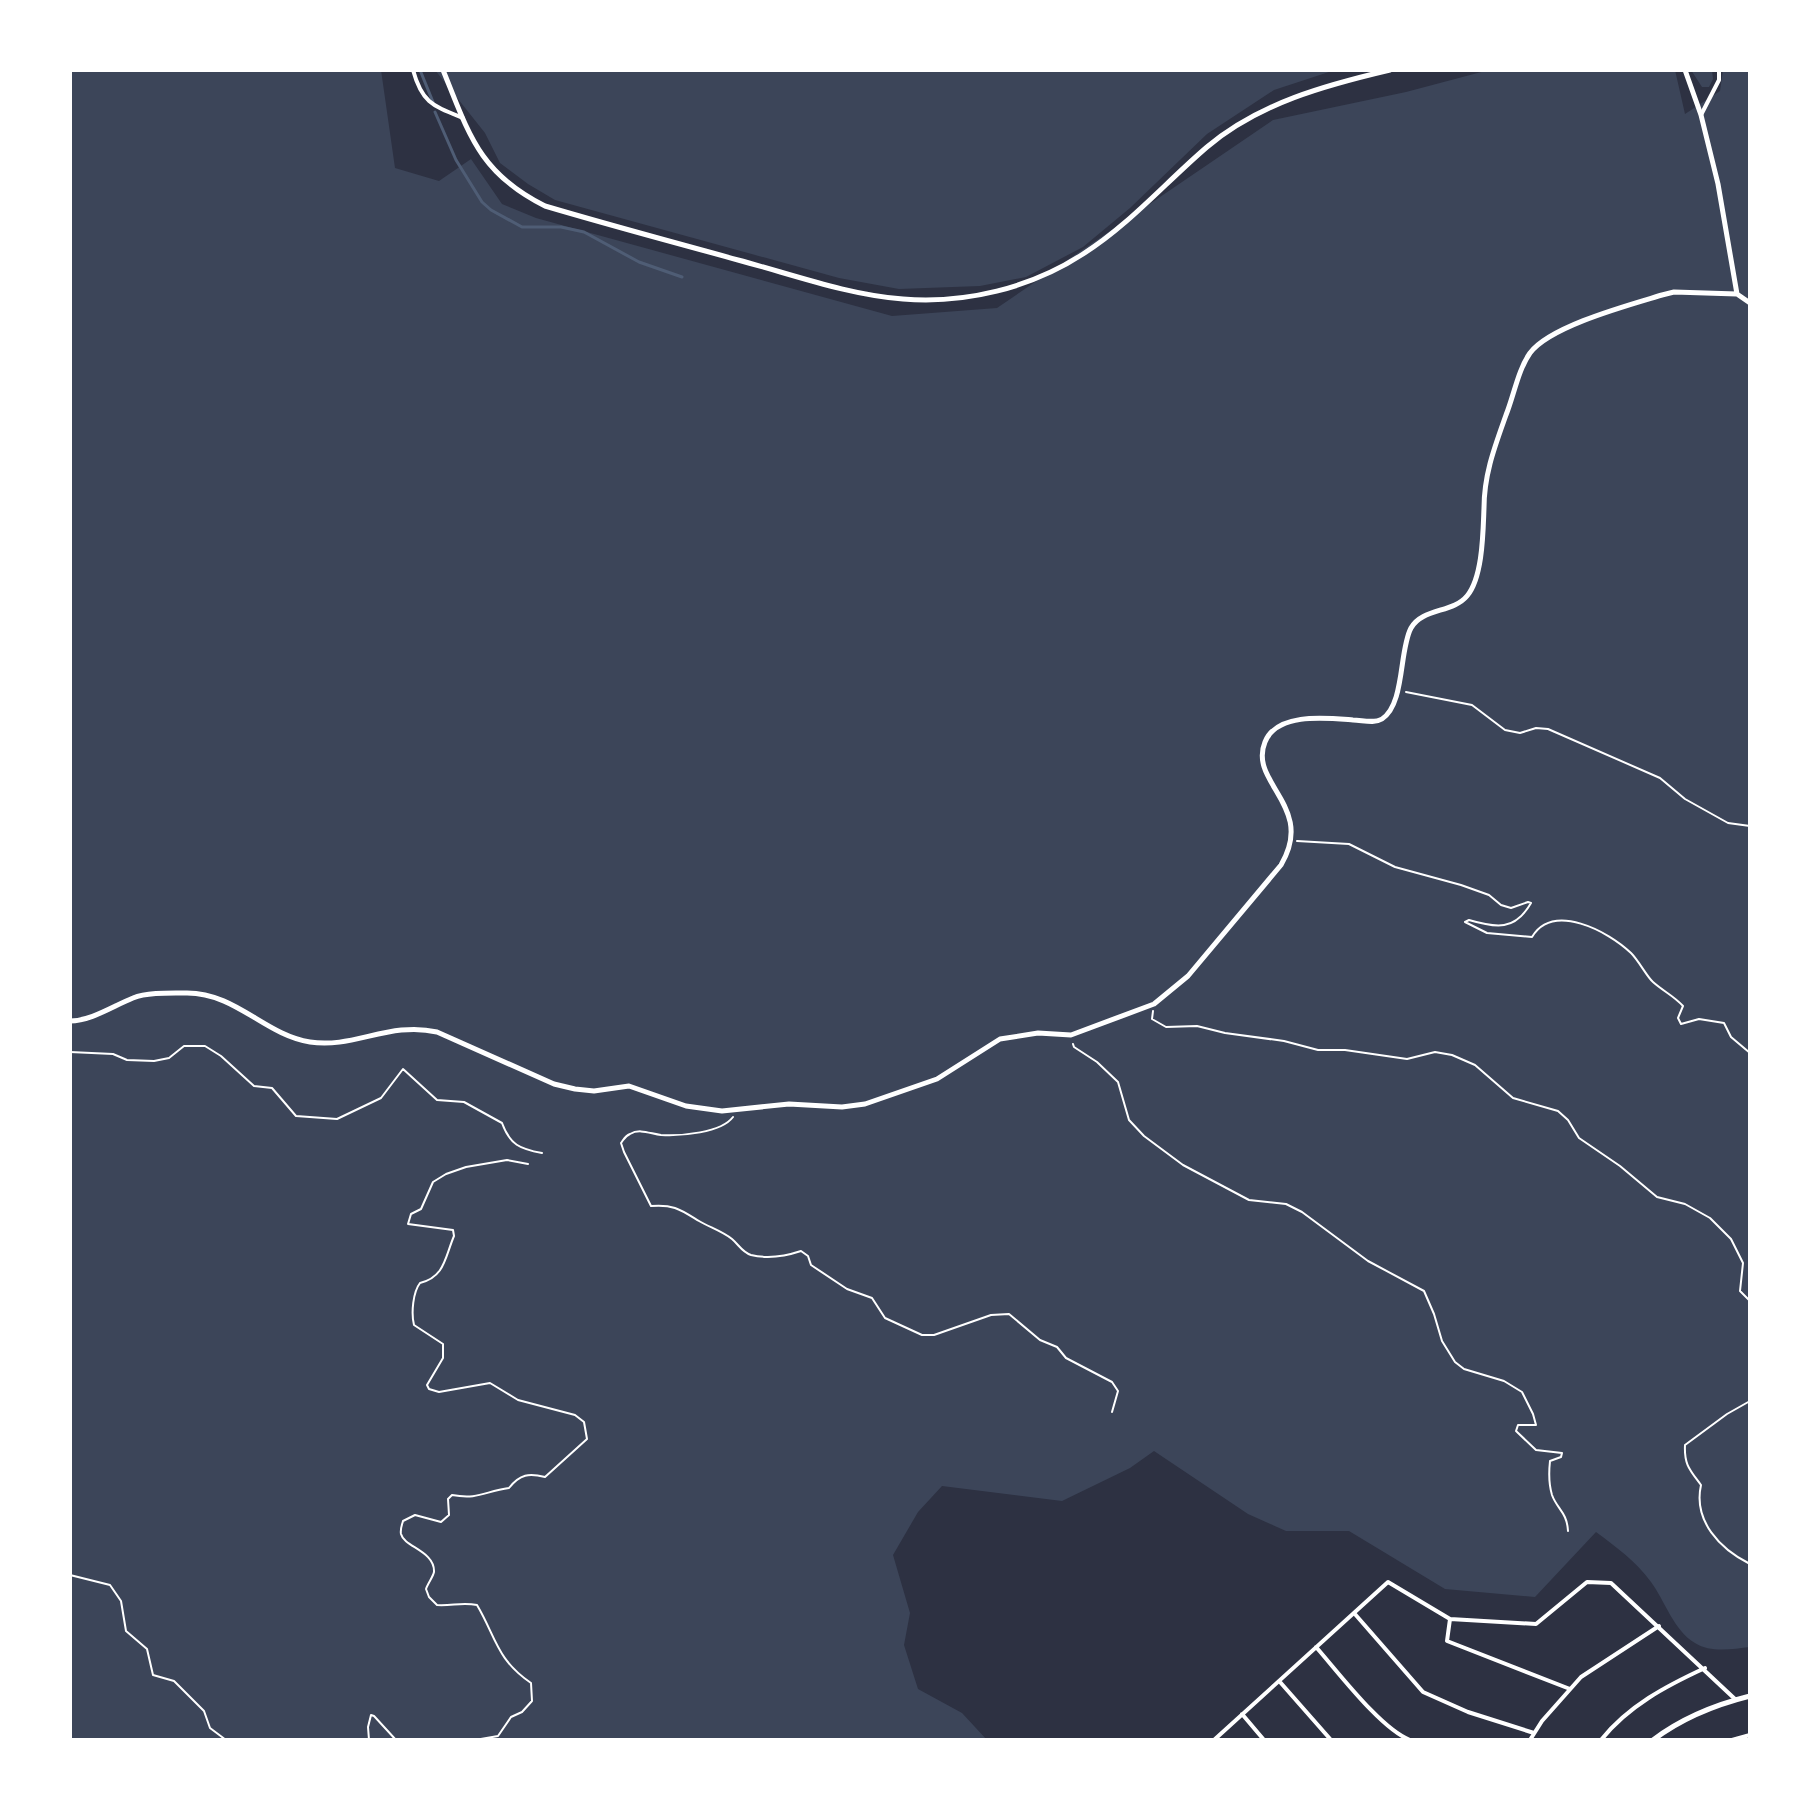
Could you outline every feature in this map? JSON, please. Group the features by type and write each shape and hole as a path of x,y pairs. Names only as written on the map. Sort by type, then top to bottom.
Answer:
{"street":[{"path":"413,70 427,102 463,118"},
{"path":"443,70 481,155 497,176 520,194 545,206 841,288 902,299 971,296 1012,287 1052,272 1112,233 1210,145 1239,125 1294,96 1390,70"},
{"path":"1685,70 1701,115 1718,184 1737,294"},
{"path":"1701,115 1719,80 1719,70"},
{"path":"70,1021 102,1012 136,996 203,994 237,1005 285,1034 313,1042 422,1028 554,1084 594,1091 629,1086 703,1110 789,1104 842,1107 865,1104 937,1079 1000,1039 1038,1033 1071,1035 1154,1004 1188,976 1217,942 1281,865 1292,840 1291,821 1264,766 1263,745 1268,734 1288,722 1299,720 1325,718 1370,722 1382,719 1390,710 1397,691 1412,625 1422,617 1458,604 1470,593 1481,553 1484,482 1530,353 1551,335 1674,292 1737,294 1750,303"},
{"path":"1214,1740 1388,1582 1450,1619 1536,1624 1587,1582 1611,1583 1736,1700"},
{"path":"1354,1613 1423,1692 1468,1712 1534,1733"},
{"path":"1450,1619 1447,1641 1570,1689"},
{"path":"1530,1740 1581,1677 1659,1626"},
{"path":"1316,1647 1399,1736 1410,1740"},
{"path":"1601,1740 1614,1724 1664,1687 1705,1668"},
{"path":"1279,1681 1331,1740"},
{"path":"1653,1740 1708,1708 1750,1696"},
{"path":"1242,1714 1264,1740"},
{"path":"1732,1740 1750,1735"}],"path":[{"path":"1397,691 1472,705 1505,730 1520,733 1536,728 1548,729 1660,778 1685,799 1728,823 1750,826"},
{"path":"1292,840 1349,844 1395,867 1489,895 1501,905 1511,908 1531,903 1524,915 1510,924 1498,927 1469,920 1465,922 1487,933 1532,937 1538,927 1551,921 1575,922 1612,937 1648,972 1650,980 1673,995 1683,1006 1678,1018 1681,1024 1699,1019 1724,1023 1731,1037 1750,1053"},
{"path":"1154,1004 1152,1019 1166,1027 1197,1026 1318,1050 1345,1050 1407,1059 1435,1052 1452,1055 1475,1065 1513,1098 1558,1111 1587,1145 1603,1153 1657,1197 1685,1204 1710,1218 1731,1239 1743,1263 1740,1291 1750,1301"},
{"path":"1071,1035 1074,1047 1097,1062 1118,1082 1129,1120 1144,1136 1183,1165 1249,1200 1286,1204 1302,1212 1368,1261 1424,1291 1442,1341 1455,1362 1464,1369 1504,1381 1522,1392 1536,1425 1518,1425 1516,1431 1536,1450 1562,1453 1561,1457 1550,1461 1549,1468 1552,1496 1564,1512 1568,1531"},
{"path":"70,1052 113,1054 127,1060 154,1061 169,1058 184,1046 205,1046 254,1086 272,1088 296,1116 337,1119 381,1098 403,1069 437,1100 464,1102 502,1123 506,1135 518,1149 542,1153"},
{"path":"739,1109 728,1124 696,1134 659,1135 638,1131 627,1134 621,1143 651,1206 675,1207 690,1213 752,1255 781,1257 801,1251 808,1256 811,1265 847,1289 872,1298 885,1318 922,1335 934,1335 991,1315 1009,1314 1040,1340 1057,1347 1066,1358 1112,1382 1118,1391 1112,1412"},
{"path":"475,1740 498,1736 511,1717 522,1712 532,1701 531,1683 511,1668 477,1605 463,1602 451,1606 437,1605 429,1597 427,1586 434,1574 432,1564 403,1538 403,1521 415,1515 441,1522 449,1515 448,1499 452,1495 468,1498 483,1496 490,1490 509,1488 517,1478 530,1473 545,1477 587,1439 584,1422 575,1415 518,1400 490,1383 439,1392 429,1389 430,1377 443,1358 443,1344 414,1325 415,1290 420,1283 431,1280 442,1271 454,1236 453,1230 408,1224 411,1214 421,1209 433,1182 446,1174 507,1160 528,1164"},
{"path":"1750,1401 1685,1445 1684,1457 1687,1469 1701,1485 1698,1507 1707,1526 1732,1555 1750,1564"},
{"path":"70,1575 110,1585 121,1601 126,1631 147,1649 153,1675 174,1681 204,1711 210,1728 226,1740"},
{"path":"369,1740 371,1715 396,1740"},
{"path":"428,1740 439,1740"}],"shaded area":[{"path":"70,70 381,70 395,168 439,181 471,159 502,204 536,218 892,316 997,308 1273,120 1406,92 1489,70 1675,70 1685,114 1720,91 1723,70 1750,70 1750,1647 1715,1649 1701,1646 1688,1638 1645,1574 1596,1532 1535,1597 1445,1589 1349,1531 1286,1531 1248,1514 1154,1451 1130,1468 1062,1501 942,1486 918,1512 893,1555 910,1613 904,1645 918,1689 962,1713 987,1740 70,1740"},
{"path":"435,70 1335,70 1274,90 1207,134 1130,208 1083,247 1026,277 980,286 899,289 839,278 555,200 500,163 485,133"},
{"path":"1691,70 1712,70 1713,79 1709,87 1702,87"}],"waterway":[{"path":"420,70 433,102"},
{"path":"435,112 456,160 482,202 491,210 522,227 561,227 584,232 639,262 682,277"}]}
